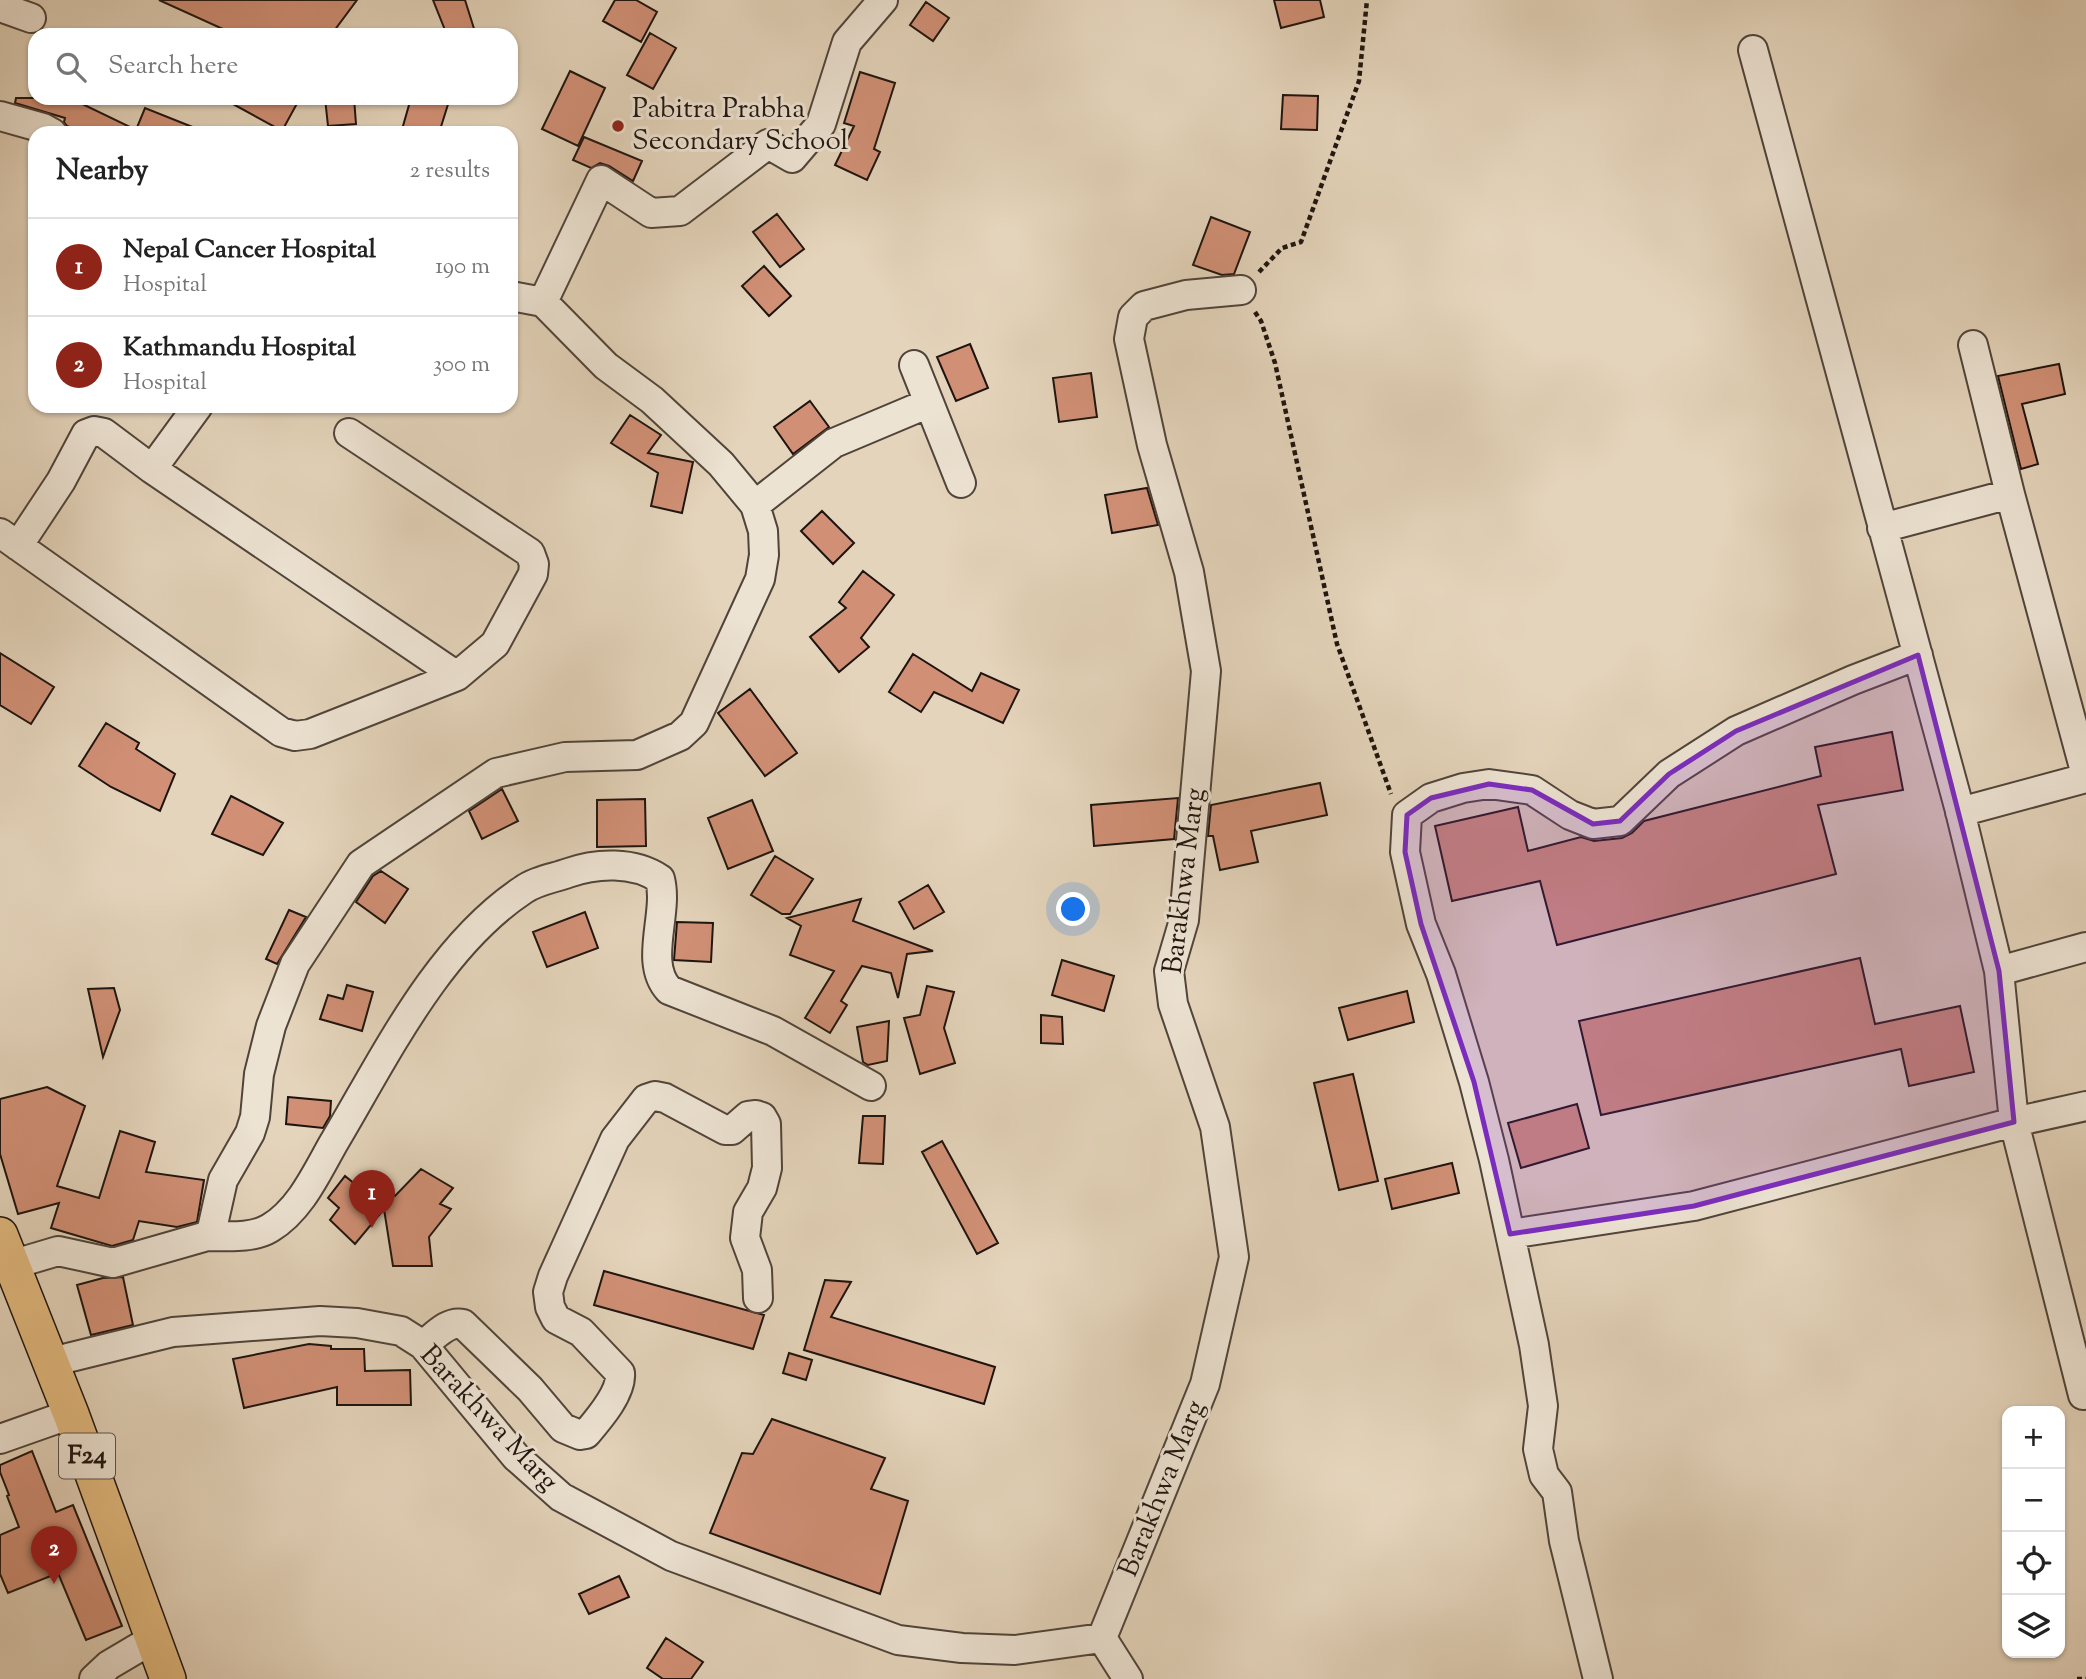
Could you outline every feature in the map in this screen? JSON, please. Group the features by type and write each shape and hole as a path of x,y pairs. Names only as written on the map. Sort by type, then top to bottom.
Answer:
{"main road":[{"name":"F24","path":"5,1250 71,1414 167,1679"}],"street":[{"path":"543,302 601,180 651,213 680,211 768,144 792,158 821,124 848,42 883,0"},
{"path":"0,7 31,18"},
{"path":"1753,50 1960,812 1999,971 2014,1122 2085,1400"},
{"path":"0,116 36,126"},
{"name":"Barakhwa Marg","path":"51,1362 173,1332 320,1321 357,1323 401,1331 423,1345 516,1457 561,1497 671,1556 898,1640 962,1648 1014,1650 1102,1637 1205,1384 1234,1257 1214,1127 1172,1004 1169,971 1184,920 1206,671 1189,572 1152,445 1129,339 1133,317 1144,306 1186,295 1241,290"},
{"path":"207,1237 212,1229 223,1180 250,1133 255,1117 259,1074 271,1026 295,964 361,864 496,773 565,757 637,755 680,736 694,723 760,579 764,555 763,531 755,505 721,464 652,400 606,366 543,302 518,297"},
{"path":"1960,812 2086,777 1973,345"},
{"path":"914,365 961,483"},
{"path":"755,505 834,443 929,403"},
{"path":"152,469 193,413"},
{"path":"349,433 530,553 534,564 533,575 495,644 457,676 310,734 295,736 281,732 9,539 61,481 86,433 104,433 152,469 457,676"},
{"path":"1882,528 2010,494"},
{"path":"1598,1679 1564,1541 1557,1492 1544,1475 1538,1449 1543,1406 1534,1345 1510,1234 1474,1082 1441,974 1421,924 1405,852 1407,816 1432,798 1463,788 1489,784 1532,790 1570,815 1593,824 1620,821 1669,774 1736,731 1918,655"},
{"path":"5,1250 58,1251 113,1263 207,1237 247,1235 269,1229 299,1203 419,1001 471,934 524,888 583,867 621,866 649,872 660,879 663,892 657,960 661,981 669,990 774,1031 871,1086"},
{"path":"1999,971 2086,947"},
{"path":"423,1345 448,1325 457,1322 463,1324 530,1390 563,1428 580,1435 586,1434 603,1415 620,1382 620,1373 581,1332 556,1319 550,1307 548,1293 615,1139 646,1099 655,1096 665,1098 725,1130 732,1130 748,1116 762,1117 766,1124 768,1168 762,1188 748,1212 744,1238 757,1270 758,1298"},
{"path":"1510,1234 1694,1206 2014,1122 2086,1106"},
{"path":"0,1439 71,1414"},
{"path":"1102,1637 1128,1679"},
{"path":"94,1679 109,1665 153,1639"}],"path":[{"path":"1367,0 1359,81 1301,242 1282,248 1241,290 1261,321 1275,363 1337,644 1406,834"},
{"path":"2077,1679 2086,1679"}],"highlighted area":[{"path":"1918,655 1999,971 2014,1122 1694,1206 1510,1234 1474,1082 1421,924 1405,852 1407,815 1431,798 1489,784 1532,790 1593,824 1620,821 1669,774 1736,731"}],"building":[{"path":"159,0 357,0 336,28 221,28"},
{"path":"433,0 465,0 474,28 444,28"},
{"path":"615,0 636,0 657,12 641,42 603,21"},
{"path":"1274,0 1320,0 1324,17 1281,28"},
{"path":"926,2 949,18 933,41 910,25"},
{"path":"650,33 676,48 653,89 627,75"},
{"path":"570,71 605,88 578,146 542,129"},
{"path":"860,72 895,83 874,149 880,152 867,180 835,165 854,126 844,123"},
{"path":"1283,95 1318,96 1317,130 1281,129"},
{"path":"16,98 28,98 28,105 84,105 128,126 67,126 65,118 15,103"},
{"path":"235,105 296,105 285,126 273,126"},
{"path":"326,105 355,105 356,124 328,126"},
{"path":"409,105 448,105 441,126 403,126"},
{"path":"145,108 190,126 138,126"},
{"path":"584,137 642,161 633,181 609,166 600,163 591,168 573,160"},
{"path":"777,214 804,249 780,267 753,232"},
{"path":"1211,217 1250,232 1234,274 1222,275 1193,265"},
{"path":"764,266 791,296 769,316 742,286"},
{"path":"970,344 988,388 956,401 937,357"},
{"path":"2059,364 2065,394 2022,404 2038,464 2021,469 1998,376"},
{"path":"1091,373 1097,417 1059,422 1053,378"},
{"path":"810,401 829,427 793,454 774,427"},
{"path":"630,415 661,435 648,453 693,462 682,513 651,506 658,473 611,443"},
{"path":"1147,488 1158,525 1112,533 1105,495"},
{"path":"822,511 854,543 833,564 801,531"},
{"path":"863,571 894,595 861,638 869,647 839,672 810,637 846,608 839,602"},
{"path":"0,653 54,687 31,724 0,705"},
{"path":"913,654 972,691 981,673 1019,690 1003,723 934,692 921,712 889,692"},
{"path":"750,689 797,753 765,776 718,713"},
{"path":"106,723 139,743 136,749 175,774 160,811 111,787 79,766"},
{"path":"1892,732 1903,790 1818,805 1836,874 1557,945 1540,881 1452,901 1435,826 1518,807 1528,851 1581,837 1594,841 1622,838 1632,833 1644,821 1821,776 1815,747"},
{"path":"1320,783 1327,815 1251,831 1258,862 1220,870 1213,836 1208,836 1211,805"},
{"path":"502,789 518,821 482,839 469,811"},
{"path":"231,796 283,823 263,855 212,834"},
{"path":"1178,798 1174,839 1094,846 1091,805"},
{"path":"645,799 646,846 597,847 597,800"},
{"path":"752,800 773,851 728,869 708,818"},
{"path":"775,856 813,879 790,914 782,914 751,895"},
{"path":"381,871 408,889 385,923 356,902 373,876"},
{"path":"928,885 944,912 914,929 899,902"},
{"path":"861,899 853,921 933,951 907,954 898,998 891,973 862,966 841,1001 847,1005 830,1033 805,1018 834,971 790,955 801,926 787,918"},
{"path":"289,910 306,917 277,964 266,959"},
{"path":"585,912 598,948 547,967 533,932"},
{"path":"677,922 713,923 711,962 674,960"},
{"path":"1860,958 1875,1024 1960,1006 1974,1072 1909,1086 1901,1049 1601,1115 1579,1021"},
{"path":"1062,960 1114,976 1104,1011 1052,995"},
{"path":"347,985 373,992 362,1031 320,1019 328,995 343,999"},
{"path":"927,986 954,992 944,1028 955,1063 920,1074 904,1018 920,1015"},
{"path":"114,988 120,1010 103,1057 88,989"},
{"path":"1407,991 1414,1022 1348,1040 1339,1008"},
{"path":"1041,1015 1062,1017 1063,1044 1041,1043"},
{"path":"889,1021 887,1061 868,1065 863,1062 857,1027"},
{"path":"1353,1074 1378,1181 1339,1190 1314,1083"},
{"path":"47,1087 85,1106 57,1186 99,1198 120,1131 155,1142 146,1172 204,1180 197,1222 177,1227 139,1221 133,1240 112,1246 51,1228 59,1203 18,1214 0,1154 0,1099"},
{"path":"288,1097 331,1101 330,1116 323,1128 286,1124"},
{"path":"1577,1104 1589,1148 1521,1168 1508,1123"},
{"path":"863,1116 885,1116 883,1164 859,1163"},
{"path":"942,1141 998,1243 977,1254 922,1152"},
{"path":"1452,1163 1459,1193 1392,1209 1385,1179"},
{"path":"421,1169 453,1188 440,1204 451,1209 429,1237 432,1266 393,1266 384,1209 355,1244 330,1220 339,1208 328,1198 345,1176 367,1194 379,1183 395,1196"},
{"path":"604,1271 764,1315 753,1349 594,1305"},
{"path":"123,1277 133,1325 91,1335 77,1285 103,1278"},
{"path":"825,1280 851,1282 831,1317 995,1367 984,1404 804,1350"},
{"path":"309,1344 331,1346 331,1349 364,1349 365,1371 410,1370 411,1405 337,1405 337,1387 244,1408 233,1359"},
{"path":"789,1353 812,1360 806,1380 783,1373"},
{"path":"772,1419 885,1458 871,1489 908,1501 880,1594 710,1533 742,1453 753,1454"},
{"path":"32,1451 56,1512 73,1505 122,1626 86,1640 58,1573 8,1593 0,1574 0,1535 19,1527 7,1496 9,1495 0,1465"},
{"path":"619,1576 629,1597 589,1614 579,1594"},
{"path":"666,1638 703,1662 691,1679 663,1679 647,1668"}],"place":[{"name":"Pabitra Prabha Secondary School","path":"618,126"},
{"name":"Nepal Cancer Hospital","path":"372,1228"},
{"name":"Kathmandu Hospital","path":"54,1584"}]}
